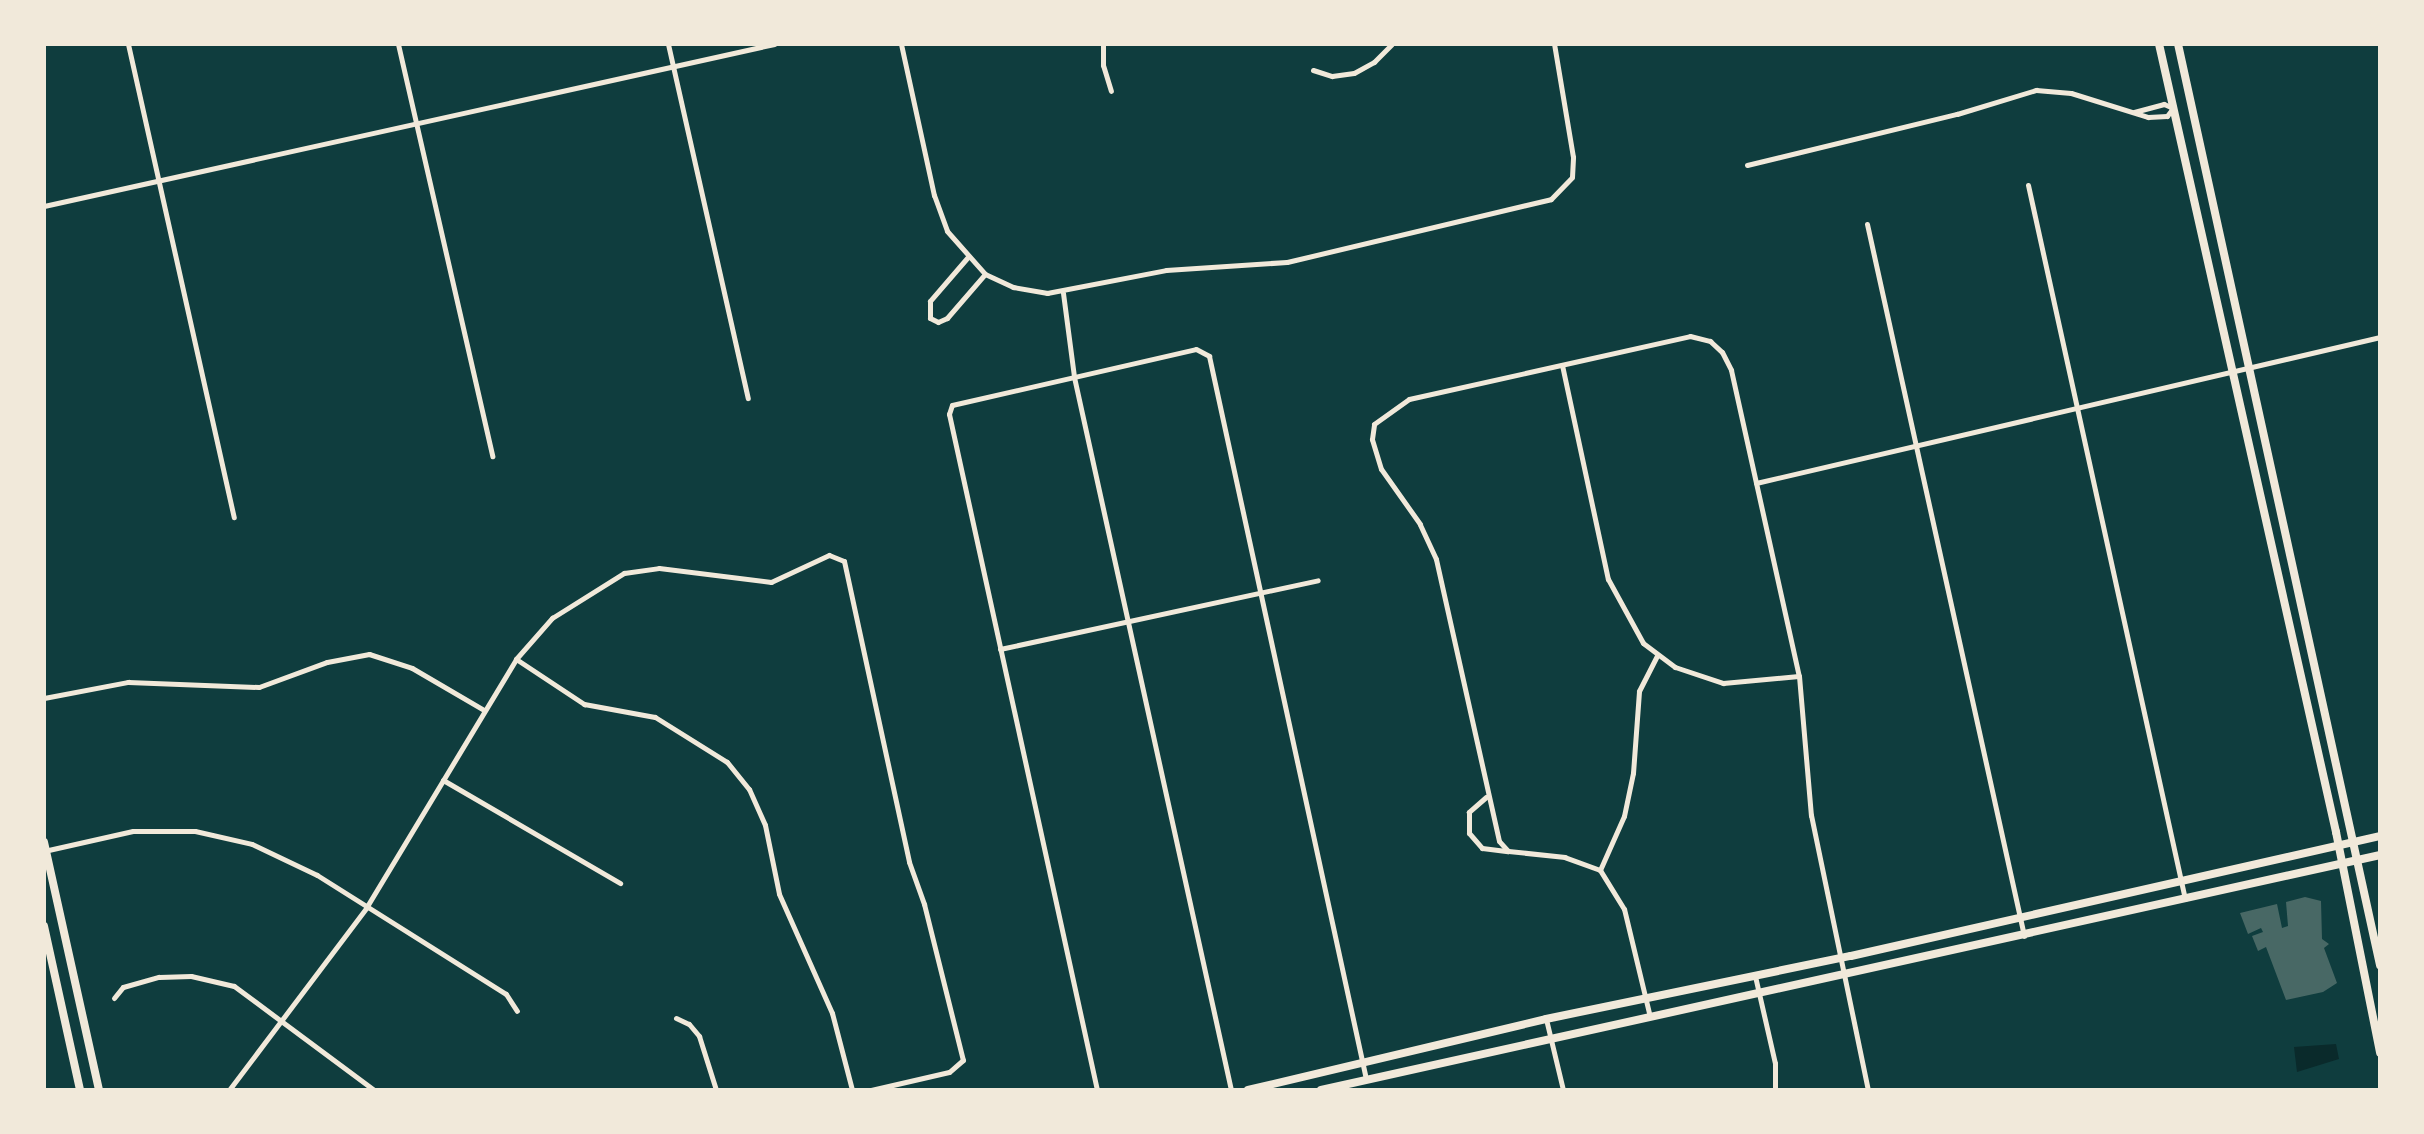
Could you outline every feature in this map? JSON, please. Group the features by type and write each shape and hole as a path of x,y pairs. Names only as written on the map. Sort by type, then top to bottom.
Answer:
{"main road":[{"path":"2159,44 2339,845 2380,1050"},
{"path":"2178,44 2315,657 2380,965"},
{"path":"2173,108 2192,104"},
{"path":"2298,661 2315,657"},
{"path":"1248,1090 1546,1019 1840,958 2380,836"},
{"path":"44,848 99,1090"},
{"path":"1321,1090 1551,1037 1843,977 2380,855"},
{"path":"44,926 80,1090"},
{"path":"1975,928 1979,946"},
{"path":"1476,1035 1479,1054"}],"street":[{"path":"128,44 233,517"},
{"path":"398,44 492,456"},
{"path":"668,44 748,398"},
{"path":"44,206 775,44"},
{"path":"901,44 940,216 967,258 985,274 1013,287 1063,293 1166,270 1287,262 1551,199 1572,177 1573,157 1554,44"},
{"path":"1103,44 1103,65 1111,91"},
{"path":"1313,71 1332,76 1354,72 1374,62 1392,44"},
{"path":"1747,164 1957,114 2036,90 2071,93 2134,112 2166,116 2173,108 2164,104 2134,112"},
{"path":"2028,185 2185,899"},
{"path":"1867,225 2024,936"},
{"path":"967,258 930,301 930,318 938,322 947,318 985,274"},
{"path":"1063,293 1074,377 1231,1090"},
{"path":"1508,851 1492,827 1436,558 1420,524 1374,454 1374,425 1383,415 1409,399 1690,336 1710,341 1722,352 1731,370 1799,676 1808,800 1868,1090"},
{"path":"1756,482 2380,337"},
{"path":"1097,1090 949,414 951,405 1196,349 1209,356 1366,1079"},
{"path":"1562,365 1608,579 1629,623 1657,656 1702,679 1723,683 1799,676"},
{"path":"229,1090 366,908 516,659 552,618 624,573 659,568 771,582 829,555 844,561 907,852 924,904 963,1060 949,1072 872,1090"},
{"path":"1000,649 1318,580"},
{"path":"44,698 151,681 259,687 327,662 369,654 412,668 484,710"},
{"path":"1600,870 1624,816 1633,773 1637,698 1657,656"},
{"path":"516,659 584,704 655,717 727,762 749,789 765,825 779,894 832,1013 852,1090"},
{"path":"443,780 620,883"},
{"path":"1486,797 1469,812 1469,833 1482,848 1565,857 1600,870 1624,909 1650,1017"},
{"path":"44,848 134,831 195,831 252,844 288,859 506,994 517,1012"},
{"path":"114,998 135,982 191,976 234,986 281,1018 374,1090"},
{"path":"1755,976 1775,1063 1775,1090"},
{"path":"676,1018 689,1024 699,1036 716,1090"},
{"path":"1546,1019 1563,1090"}],"water":[{"path":"2336,1044 2339,1059 2297,1072 2294,1047"}],"building":[{"path":"2305,897 2321,901 2322,939 2329,944 2324,948 2337,983 2323,992 2286,1000 2266,947 2258,951 2252,936 2263,932 2261,928 2248,934 2240,913 2277,904 2282,928 2288,926 2286,902"}]}
